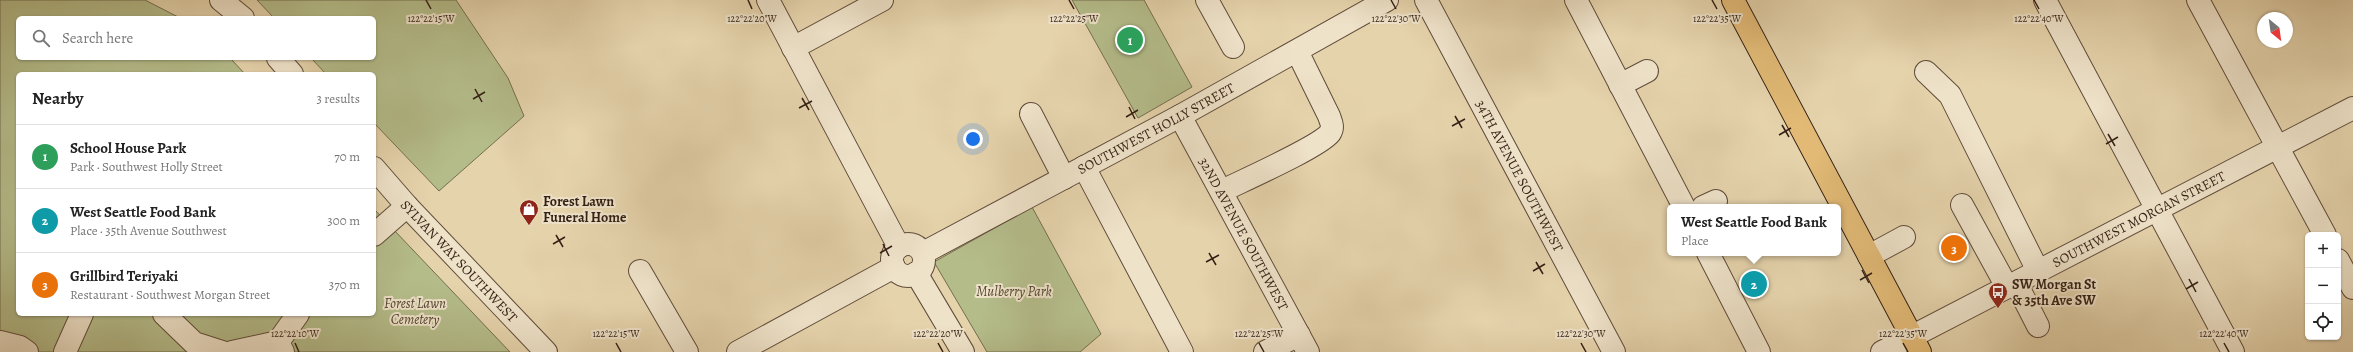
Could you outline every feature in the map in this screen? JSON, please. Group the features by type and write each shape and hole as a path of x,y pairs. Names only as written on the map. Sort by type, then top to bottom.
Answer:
{"main road":[{"path":"1733,0 1916,344"}],"street":[{"path":"221,0 241,16"},
{"path":"768,0 897,257 904,275 920,263"},
{"path":"793,48 882,0"},
{"path":"1207,0 1233,47"},
{"name":"SOUTHWEST HOLLY STREET","path":"920,263 1064,178 1180,116 1387,0"},
{"name":"34TH AVENUE SOUTHWEST","path":"1426,0 1614,352"},
{"path":"1576,0 1682,204"},
{"path":"2045,0 2233,352"},
{"path":"2198,0 2323,232"},
{"path":"1222,191 1296,154 1330,132 1332,125 1330,116 1297,51"},
{"path":"280,60 290,72"},
{"path":"1620,85 1647,71"},
{"path":"1926,72 1950,95 2038,271"},
{"name":"SOUTHWEST MORGAN STREET","path":"1882,352 1916,344 2011,285 2353,108"},
{"path":"1031,114 1064,178"},
{"name":"32ND AVENUE SOUTHWEST","path":"1180,116 1303,343"},
{"path":"1084,167 1181,352"},
{"name":"SYLVAN WAY SOUTHWEST","path":"376,170 407,206 546,352"},
{"path":"1962,205 2038,326"},
{"path":"376,232 407,206"},
{"path":"1869,256 1904,237"},
{"path":"738,352 897,257 910,244 915,245 920,263 954,349"},
{"path":"1710,256 1759,352"},
{"path":"2341,266 2353,288"},
{"path":"640,271 687,352"},
{"path":"64,352 81,316"},
{"path":"166,316 194,343 222,352"},
{"path":"232,352 280,347 297,316"},
{"path":"0,342 20,347 27,352"},
{"path":"1265,352 1303,343"}],"green space":[{"name":"Forest Lawn Cemetery","path":"0,0 145,0 176,16 16,16 16,60 232,60 243,72 16,72 16,316 376,316 376,211 510,352 0,352"},
{"path":"257,0 456,0 508,78 524,116 439,191 376,125 376,72 324,72 313,60 376,60 376,16 272,16"},
{"path":"1072,0 1144,0 1192,87 1138,118"},
{"name":"Mulberry Park","path":"1032,207 1101,334 1080,352 987,352 934,262"}],"place":[{"name":"School House Park","path":"1130,40"},
{"name":"Forest Lawn Funeral Home","path":"529,226"},
{"name":"Grillbird Teriyaki","path":"1954,248"},
{"name":"West Seattle Food Bank","path":"1754,284"},
{"name":"SW Morgan St & 35th Ave SW","path":"1998,309"}]}
